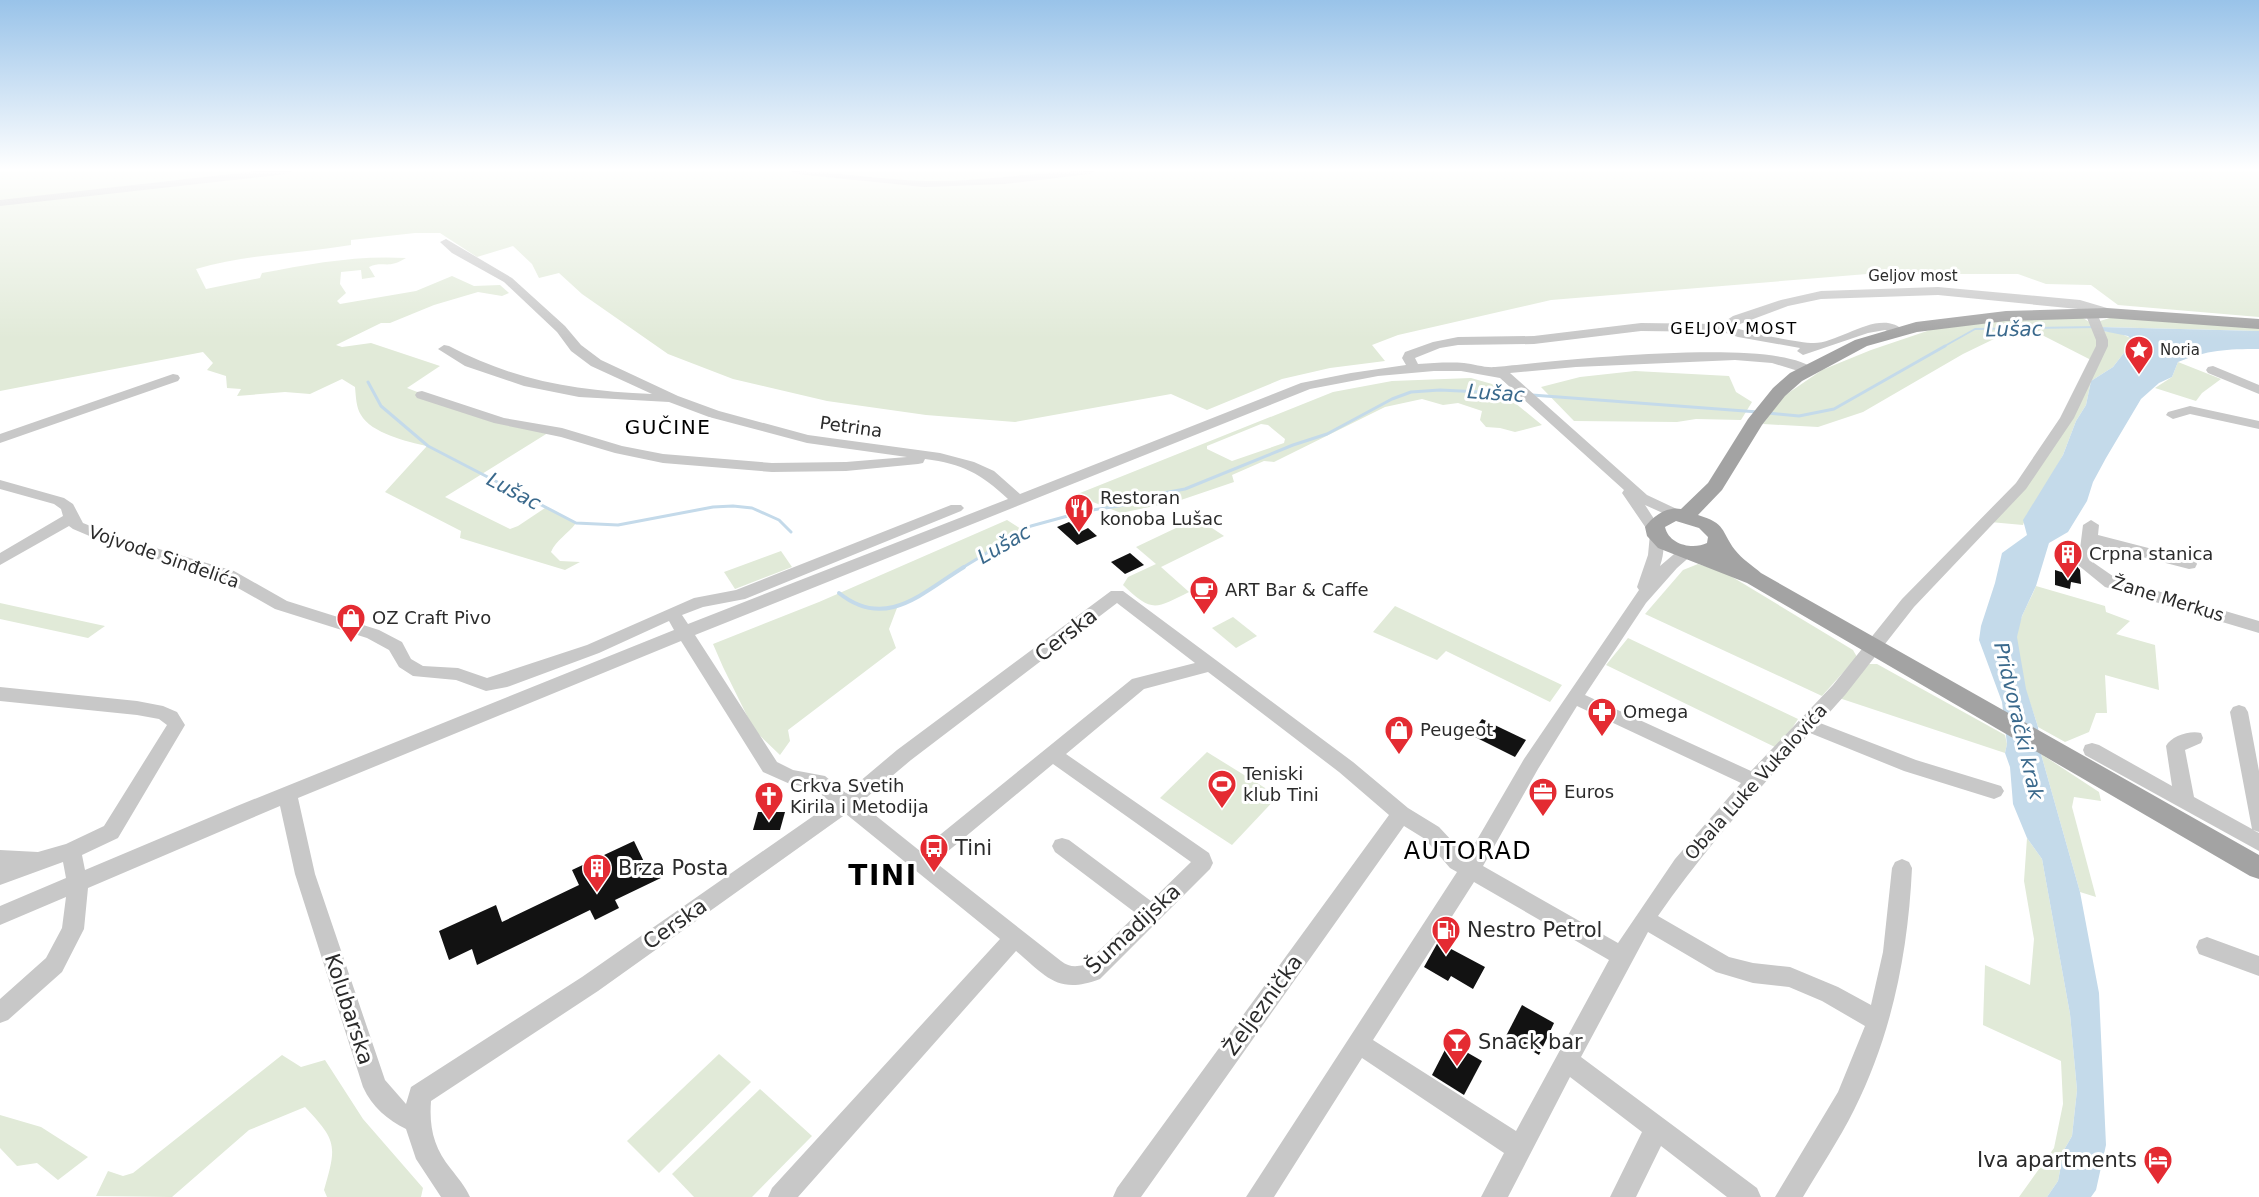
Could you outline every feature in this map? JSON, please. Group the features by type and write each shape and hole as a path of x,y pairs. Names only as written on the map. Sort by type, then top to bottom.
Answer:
{"main road":[{"path":"1681,515 1715,486 1759,415 1801,367 1850,347 1899,332 1978,318 2259,324"},
{"path":"1691,553 1713,551 1716,535 1710,520 1710,511 1715,486"},
{"path":"1754,578 1730,557 1706,524 1681,515 1659,519 1655,533 1668,546 1754,578 1964,700 2087,759 2259,868"}],"street":[{"name":"Petrina","path":"446,242 456,251 501,275 514,285 561,329 576,348 596,363 673,399 714,414 807,439 940,457 969,465 989,474 1017,499"},
{"name":"Geljov most","path":"1724,328 1728,322 1800,299 1821,295 1884,292 1938,291 2080,304 2098,321"},
{"name":"Obala Luke Vukalovića","path":"1494,1197 1644,919 1682,865 1754,781 1807,725 1908,603 2021,486 2067,418 2102,346 2098,321"},
{"path":"1801,367 1792,357 1812,346 1865,330 1887,326 1899,332"},
{"name":"Geljov most","path":"1415,370 1408,358 1410,356 1437,345 1458,341 1534,340 1641,327 1724,328 1738,333 1812,346"},
{"name":"Petrina","path":"444,349 493,374 524,383 598,396 673,399"},
{"path":"0,916 684,632 1306,386 1340,378 1415,370 1477,368 1493,370 1583,361 1759,355 1801,367"},
{"path":"1493,370 1505,375 1642,498 1681,515"},
{"path":"2213,370 2259,390"},
{"path":"0,439 173,378"},
{"path":"422,395 477,415 530,428 565,433 624,452 670,460 789,467 886,464 940,457"},
{"path":"2173,415 2190,410 2259,425"},
{"path":"1618,478 1655,533 1654,566 1640,598"},
{"name":"Vojvode Sinđelića","path":"0,484 59,501 68,507 71,518 78,526 112,540 228,575 281,605 373,634 396,646 405,663 419,672 458,674 486,685 501,682 593,649 672,613"},
{"path":"672,613 700,602 739,595 956,508"},
{"name":"Vojvode Sinđelića","path":"0,560 71,518"},
{"name":"Žane Merkus","path":"2189,564 2090,531 2086,565 2111,583 2259,627"},
{"path":"1259,1197 1470,870 1531,764 1640,598 1671,564 1691,553"},
{"name":"Cerska","path":"416,1121 419,1095 590,984 846,804 904,755 1064,638 1117,595 1211,665"},
{"name":"Šumadijska","path":"672,613 761,758 770,767 790,777 818,781 1014,938 1064,976 1077,979 1092,972 1203,863 1203,859 1052,754"},
{"path":"921,862 1138,684 1211,665 1346,767 1401,814 1432,833 1457,862 1622,956"},
{"path":"0,694 114,705 163,713 171,717 176,725 111,832 71,851 39,860 0,876"},
{"path":"1574,697 1754,781"},
{"path":"2239,711 2259,825"},
{"path":"1807,725 1911,766 1994,791"},
{"path":"2185,802 2175,746 2194,738"},
{"path":"2087,759 2185,802 2259,843"},
{"name":"Kolubarska","path":"287,795 305,874 375,1087 397,1112 416,1121"},
{"name":"Željeznička","path":"1126,1197 1401,814"},
{"path":"1062,846 1151,913"},
{"path":"0,1013 54,965 73,928 78,884 71,851"},
{"path":"0,858 39,860"},
{"path":"1788,1197 1853,1088 1878,1021 1896,942 1902,868"},
{"path":"1644,919 1724,965 1753,973 1790,977 1830,994 1878,1021"},
{"path":"781,1197 1014,938"},
{"path":"2207,947 2259,966"},
{"path":"1358,1043 1519,1148"},
{"path":"1566,1060 1748,1197"},
{"path":"416,1121 422,1149 457,1197"},
{"path":"1623,1197 1657,1128"}],"green space":[{"path":"0,227 2259,227 2259,317 2118,305 2091,285 2046,284 2018,274 1867,274 1551,300 1398,335 1372,345 1385,361 1330,368 1282,379 1207,410 1171,394 1015,422 926,415 827,401 733,379 668,354 582,294 559,273 539,278 532,264 513,246 477,257 440,233 415,233 351,240 351,245 253,257 196,269 206,289 260,278 262,273 315,264 351,259 406,258 400,262 369,267 375,277 362,279 361,270 341,272 340,284 346,293 337,301 340,304 416,291 452,276 474,286 500,285 509,293 502,296 478,292 434,305 390,323 381,323 336,345 342,347 371,343 440,366 407,388 477,415 551,431 445,497 510,529 545,508 576,523 551,552 560,561 580,562 565,570 460,538 461,531 385,492 427,446 391,436 373,427 359,412 355,387 342,379 310,394 285,392 237,396 241,389 227,388 226,376 207,370 213,363 203,352 0,391"},
{"path":"2113,317 2259,327 2259,331 2101,327 2100,321"},
{"path":"2026,318 2083,318 2091,323 2100,340 2093,361 2044,336 1996,338 1963,354 1863,412 1818,427 1763,424 1784,396 1822,370 1871,350 1933,329"},
{"path":"2103,331 2119,333 2133,341 2113,367 2091,381 2086,405 2076,421 2063,455 2035,505 2027,514 2023,525 1990,522 2069,419"},
{"path":"2178,362 2221,379 2202,393 2196,401 2155,388 2172,377"},
{"path":"1635,371 1729,376 1736,392 1752,402 1741,420 1574,421 1541,387 1580,377"},
{"path":"1471,378 1492,384 1542,425 1515,432 1486,427 1480,420 1482,411 1458,403 1443,405 1422,399 1385,407 1274,462 1264,461 1232,475 1234,482 1178,501 1121,513 1075,495 1333,392 1392,381","holes":["1261,424 1268,425 1285,439 1284,443 1232,461 1207,449 1207,446"]},
{"path":"1197,518 1224,536 1161,567 1189,592 1161,605 1154,605 1141,600 1123,585 1128,577 1156,564 1136,547"},
{"path":"1007,520 1024,531 897,608 889,629 896,648 788,730 790,741 780,755 754,730 713,644 819,602"},
{"path":"781,551 792,567 735,589 724,572"},
{"path":"1698,564 1724,572 1853,650 1857,657 1822,696 1645,614 1683,570"},
{"path":"2036,586 2105,606 2106,612 2130,621 2116,634 2155,645 2159,690 2105,675 2107,713 2096,713 2089,732 2065,742 2038,727 2022,677 2017,650 2019,625"},
{"path":"0,603 105,626 88,638 0,619"},
{"path":"1395,606 1562,685 1550,702 1446,651 1437,660 1373,632"},
{"path":"1233,617 1257,636 1236,648 1212,628"},
{"path":"1628,638 1798,719 1779,749 1606,665"},
{"path":"1869,664 1877,664 2005,735 2007,744 2005,753 1839,698"},
{"name":"Teniski klub Tini","path":"1207,752 1278,796 1232,845 1160,798"},
{"path":"2041,754 2099,792 2101,801 2074,797 2072,807 2096,897 2080,892"},
{"path":"2027,838 2042,859 2070,1014 2077,1090 2072,1136 2064,1150 2058,1181 2047,1197 2019,1197 2054,1148 2063,1104 2061,1061 1983,1025 1985,965 2030,985 2034,939 2024,881"},
{"path":"719,1054 751,1082 659,1173 627,1141"},
{"path":"282,1055 301,1067 325,1060 363,1119 423,1188 421,1197 327,1197 324,1190 331,1163 331,1144 329,1136 305,1107 249,1130 172,1197 96,1196 108,1171 123,1176 133,1173"},
{"path":"760,1089 812,1136 752,1197 694,1197 672,1174"},
{"path":"0,1115 41,1127 88,1157 58,1180 37,1163 17,1166 0,1148"}],"water":[{"name":"Pridvorački krak","path":"2101,327 2259,331 2259,349 2217,351 2178,362 2172,377 2159,383 2141,399 2106,458 2093,482 2087,501 2068,532 2049,543 2036,586 2022,616 2017,637 2026,689 2038,727 2041,754 2080,892 2099,993 2106,1145 2096,1190 2091,1197 2047,1197 2058,1181 2064,1150 2072,1136 2077,1090 2070,1014 2042,859 2027,838 2013,804 2010,767 2005,753 2007,744 2002,702 1979,640 2002,553 2027,535 2023,520 2063,455 2076,421 2086,405 2091,381 2113,367 2133,341 2128,336 2103,331"}],"building":[{"name":"Restoran konoba Lušac","path":"1069,522 1080,532 1088,528 1097,536 1077,545 1057,527"},
{"name":"Crpna stanica","path":"2071,551 2077,551 2076,565 2080,570 2081,584 2071,582 2070,589 2055,585 2055,570 2071,575"},
{"path":"1130,553 1144,565 1125,574 1111,562"},
{"path":"1482,719 1526,740 1515,757 1471,735"},
{"name":"Crkva Svetih Kirila i Metodija","path":"758,812 785,812 780,830 753,830"},
{"name":"Brza Posta","path":"634,841 646,866 657,861 665,876 615,900 619,908 595,920 590,910 477,965 472,949 449,960 439,931 496,905 502,922 579,885 572,870"},
{"name":"Nestro Petrol","path":"1438,942 1485,967 1473,989 1451,976 1448,981 1424,967"},
{"path":"1522,1005 1554,1023 1539,1055 1506,1036"},
{"name":"Snack bar","path":"1449,1042 1482,1061 1464,1095 1432,1075"}],"waterway":[{"name":"Lušac","path":"1943,347 1975,329 2096,327"},
{"name":"Lušac","path":"1768,413 1799,416 1834,409 1945,346"},
{"name":"Lušac","path":"368,382 381,406 428,446 576,523 618,525 713,507 733,506 752,508 779,520 791,532"},
{"name":"Lušac","path":"962,568 1031,526 1086,511 1131,504 1142,497 1185,489 1293,445 1327,434 1392,399 1411,392 1440,390 1522,394"},
{"name":"Lušac","path":"1532,395 1758,412"},
{"name":"Lušac","path":"839,593 856,604 873,608 888,608 904,604 919,596 964,567"}],"place":[{"name":"Noria","path":"2139,376"},
{"name":"Restoran konoba Lušac","path":"1079,534"},
{"name":"Crpna stanica","path":"2068,580"},
{"name":"ART Bar & Caffe","path":"1204,616"},
{"name":"OZ Craft Pivo","path":"351,644"},
{"name":"Omega","path":"1602,738"},
{"name":"Peugeot","path":"1399,756"},
{"name":"Teniski klub Tini","path":"1222,810"},
{"name":"Euros","path":"1543,818"},
{"name":"Crkva Svetih Kirila i Metodija","path":"769,822"},
{"name":"Tini","path":"934,874"},
{"name":"Brza Posta","path":"597,894"},
{"name":"Nestro Petrol","path":"1446,956"},
{"name":"Snack bar","path":"1457,1068"},
{"name":"Iva apartments","path":"2158,1186"}],"district":[{"name":"GELJOV MOST","path":"1734,328"},
{"name":"GUČINE","path":"668,427"},
{"name":"AUTORAD","path":"1468,851"},
{"name":"TINI","path":"883,875"}]}
